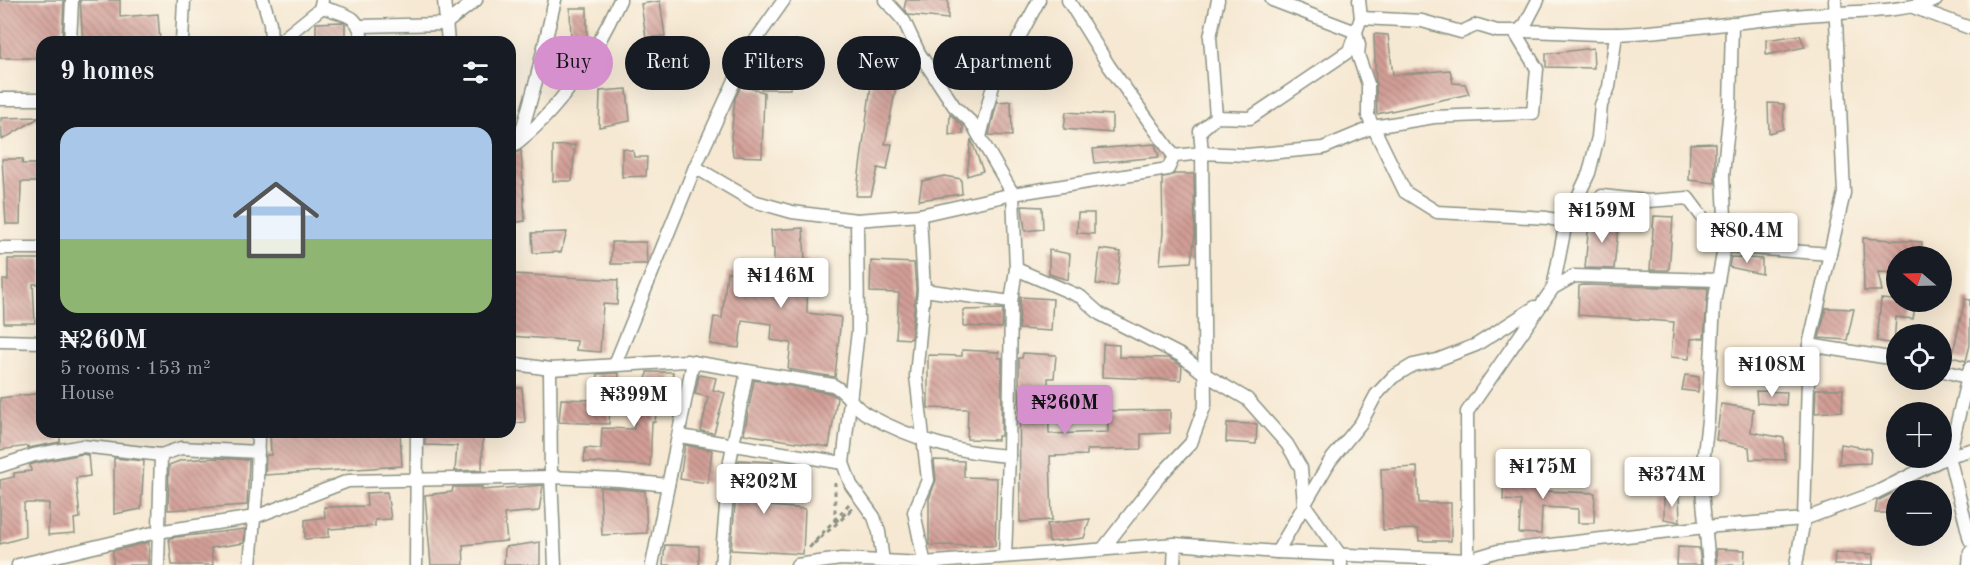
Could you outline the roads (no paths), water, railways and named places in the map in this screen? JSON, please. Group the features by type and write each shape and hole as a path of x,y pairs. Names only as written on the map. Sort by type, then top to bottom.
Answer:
{"street":[{"path":"70,36 72,0"},
{"path":"182,36 184,0"},
{"path":"263,0 270,23 271,36"},
{"path":"444,0 447,36"},
{"path":"361,26 445,24 476,0"},
{"path":"516,139 536,81 555,0"},
{"path":"516,143 563,98 620,0"},
{"path":"615,364 695,167 750,48 784,0"},
{"path":"885,0 904,21 919,53 946,96 971,122 1013,194 1016,269 1011,302 1005,556"},
{"path":"980,137 997,69 1013,49 1039,0"},
{"path":"1068,0 1109,66 1174,156"},
{"path":"1216,117 1210,36 1218,0"},
{"path":"1272,0 1356,32"},
{"path":"1102,550 1158,478 1191,442 1205,405 1200,131 1216,117 1250,118 1349,51 1361,18 1359,0"},
{"path":"1514,31 1525,25 1538,0"},
{"path":"1913,8 1936,0"},
{"path":"286,36 322,3 354,18 361,26 362,36"},
{"path":"1361,18 1422,21 1461,32 1477,26 1514,31 1553,30 1616,34 1732,23 1836,6 1913,8 1970,28"},
{"path":"1796,565 1804,519 1809,345 1844,193 1836,6"},
{"path":"1709,565 1701,480 1718,280 1726,226 1723,176 1730,108 1732,23"},
{"path":"1174,156 1202,153 1247,154 1323,148 1373,127 1434,117 1533,113 1537,69 1514,31"},
{"path":"1356,32 1359,45 1358,55 1368,84 1368,116 1400,186 1422,204 1437,212 1546,218 1566,222 1602,196 1647,201 1688,198 1724,246 1830,254"},
{"path":"1552,288 1566,222 1588,173 1598,136 1601,105 1609,87 1616,34"},
{"path":"0,99 36,99"},
{"path":"695,167 753,201 792,212 857,220 920,215 1013,194 1168,169 1174,156"},
{"path":"920,215 924,290 916,376 917,402 925,442 928,480 914,512 924,564"},
{"path":"839,468 858,331 857,220"},
{"path":"0,248 36,248"},
{"path":"1016,269 1081,297 1100,314 1182,356 1206,375 1247,399 1287,444 1300,468 1304,504 1341,560"},
{"path":"1468,560 1467,412 1552,288 1574,276 1718,280"},
{"path":"924,290 1011,302"},
{"path":"1277,552 1330,461 1361,423 1376,395 1393,377 1413,365 1437,360 1476,345 1539,305"},
{"path":"0,341 36,342"},
{"path":"1809,345 1886,357"},
{"path":"516,364 550,369 664,360 693,362 833,385 866,414 925,442 1009,456"},
{"path":"652,565 680,436 693,362"},
{"path":"550,369 555,565"},
{"path":"721,565 734,444 747,371"},
{"path":"1952,371 1968,373 1952,443"},
{"path":"680,436 734,444 839,468 851,485 857,500 877,525 883,561"},
{"path":"250,565 255,517 258,438"},
{"path":"416,565 419,481 417,438"},
{"path":"0,466 34,454 82,446 161,455 181,448 258,452"},
{"path":"1952,455 1970,450"},
{"path":"158,565 157,532 161,455"},
{"path":"797,565 841,559 924,564 1175,544 1277,552 1341,560 1468,560 1498,551 1706,527 1804,519 1875,493 1925,468"},
{"path":"1952,468 1970,540"},
{"path":"18,565 157,532 255,517 348,481 551,477 668,485"},
{"path":"1174,565 1175,544"},
{"path":"1498,551 1499,565"},
{"path":"1969,565 1970,552"}]}
